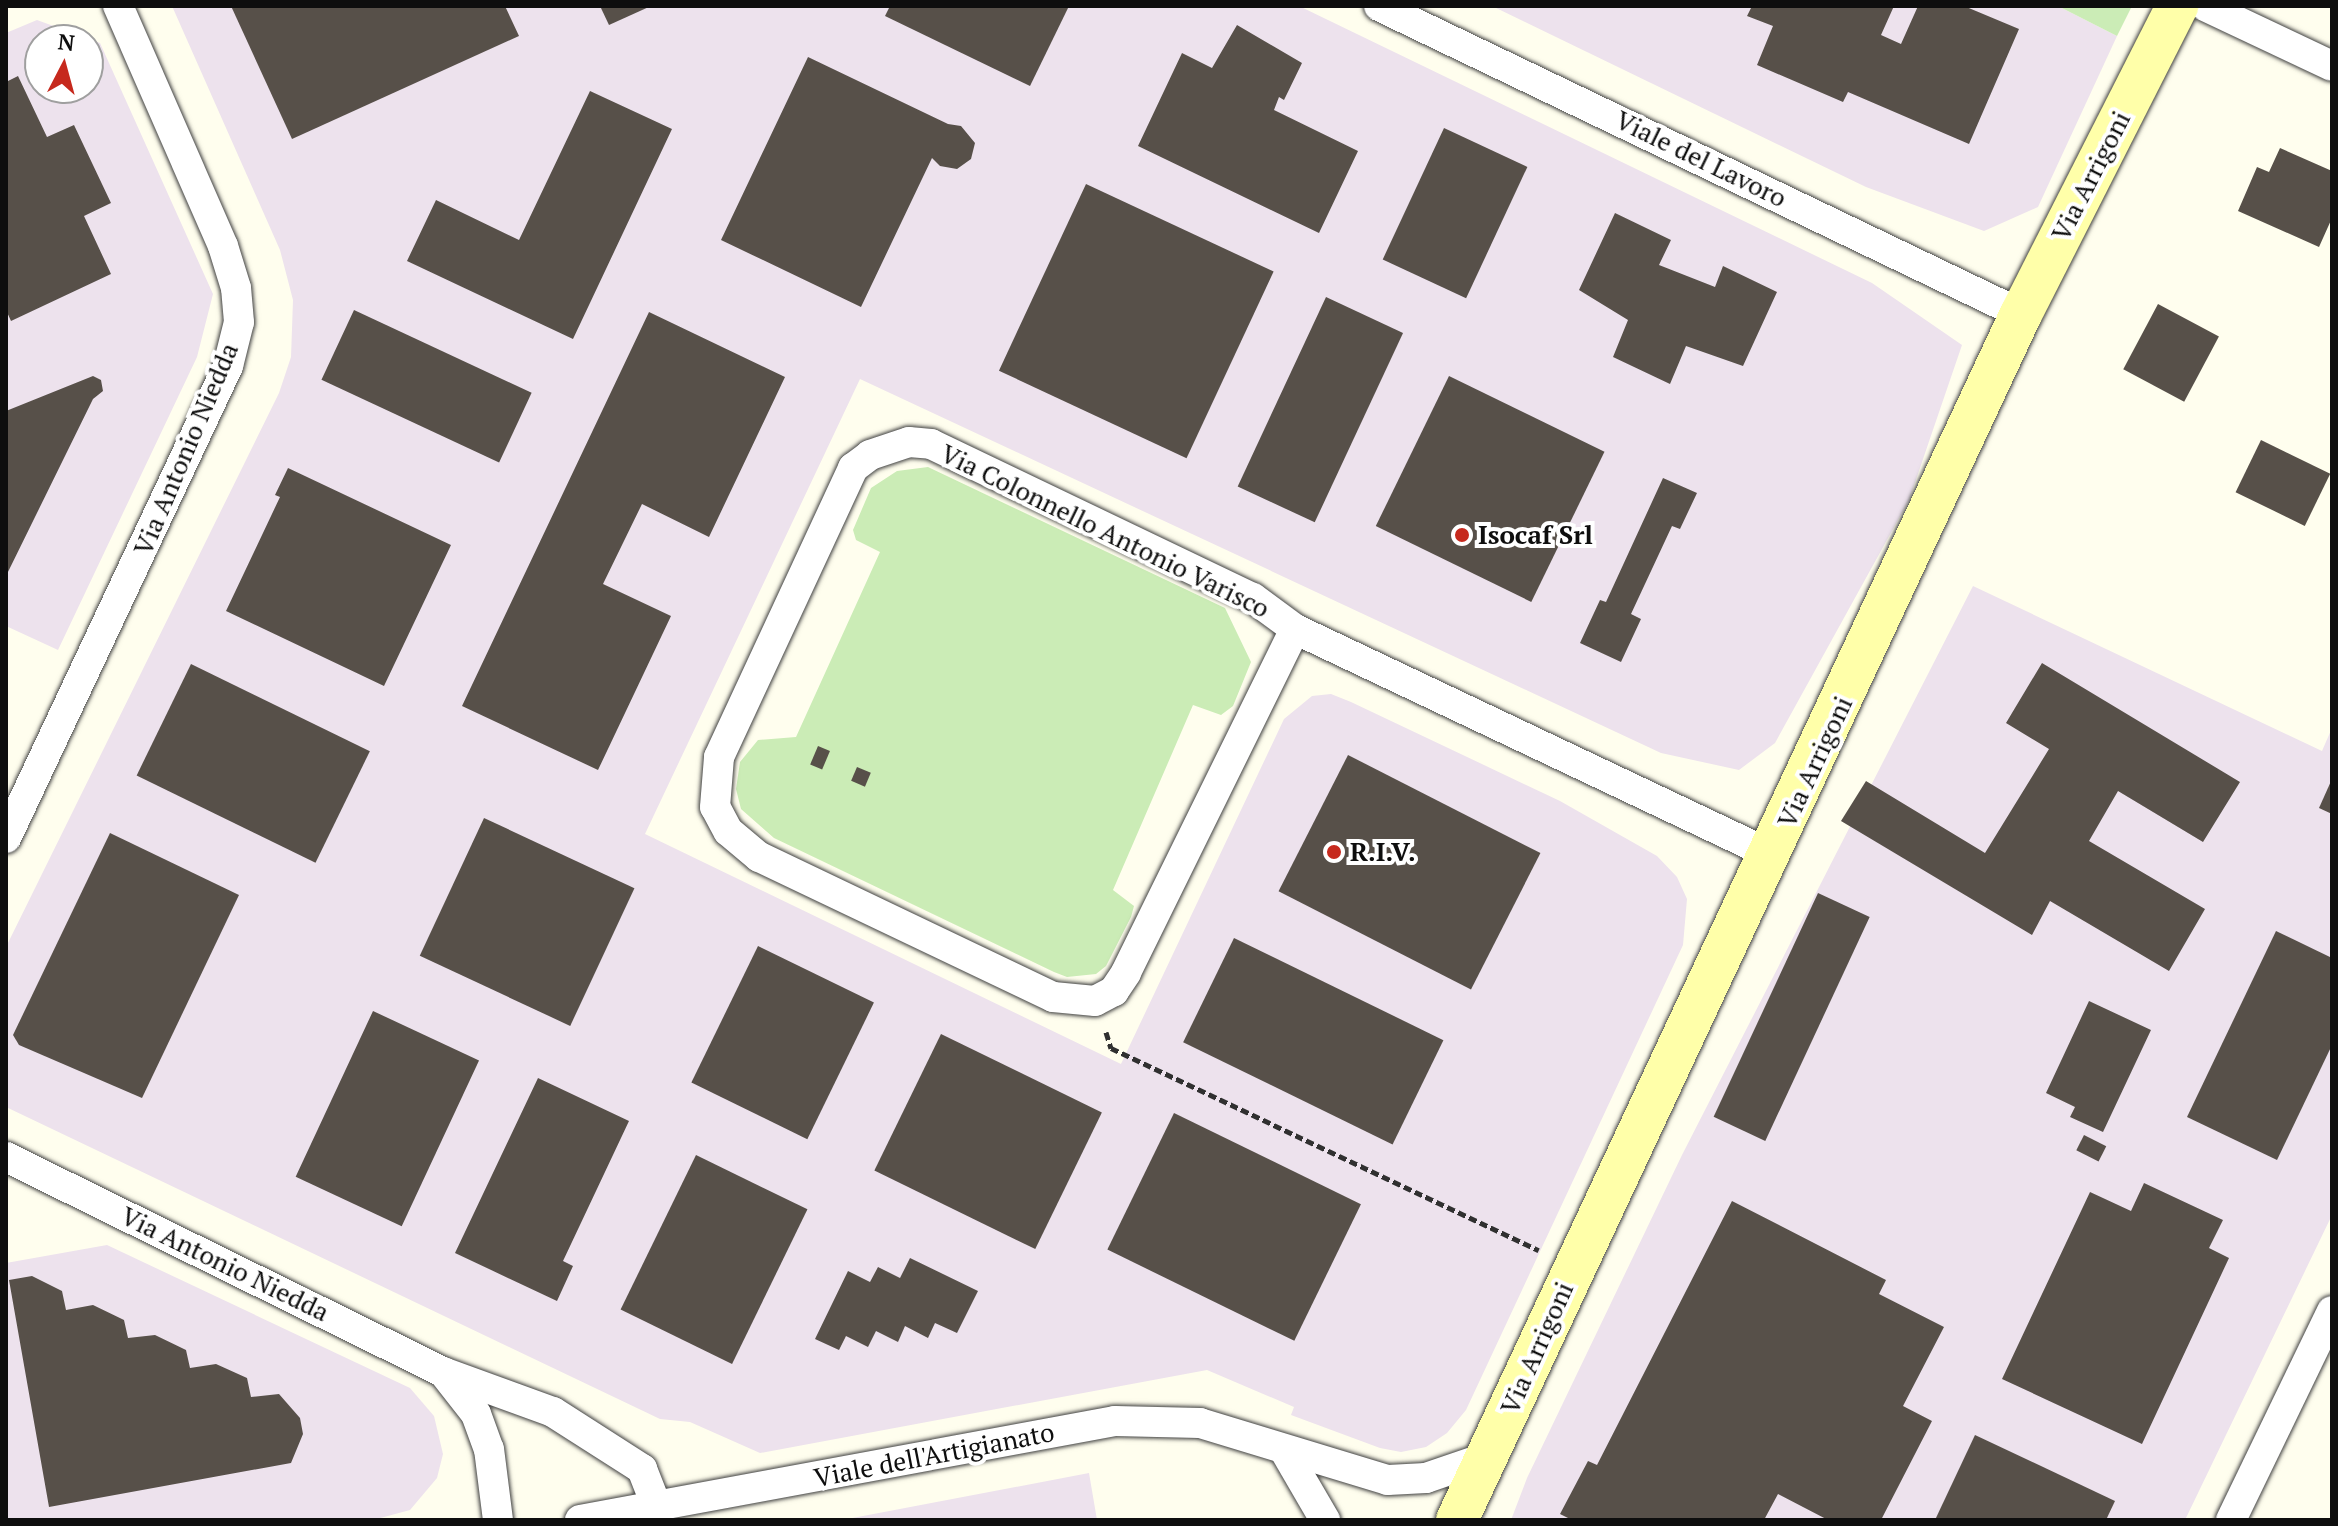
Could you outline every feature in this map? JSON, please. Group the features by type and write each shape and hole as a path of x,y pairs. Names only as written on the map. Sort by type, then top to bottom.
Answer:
{"street":[{"name":"Via Antonio Niedda","path":"6,838 228,366 239,322 236,288 223,246 118,6"},
{"name":"Viale del Lavoro","path":"1379,6 2021,314"},
{"name":"Via Arrigoni","path":"1457,1520 1573,1266 1772,855 2021,314 2177,6"},
{"path":"2205,6 2332,66"},
{"name":"Via Colonnello Antonio Varisco","path":"1295,629 1126,973 1114,991 1095,1001 1053,997 759,857 728,831 715,807 719,757 853,468 889,447 931,444 1253,598 1295,629 1772,855"},
{"name":"Via Antonio Niedda","path":"6,1157 443,1372 553,1412 616,1448 642,1469 657,1507"},
{"path":"2231,1520 2332,1311"},
{"name":"Via Antonio Niedda","path":"443,1372 476,1414 485,1437 498,1520"},
{"name":"Viale dell'Artigianato","path":"580,1520 1115,1421 1200,1423 1286,1453 1388,1480 1426,1478 1487,1457"},
{"path":"1286,1453 1325,1520"}],"path":[{"path":"1095,1001 1111,1048 1573,1266"}],"shaded area":[{"path":"172,6 1299,6 1872,283 1962,345 1909,500 1775,743 1739,770 1661,753 860,379 645,834 1121,1064 1284,719 1312,696 1331,694 1351,702 1560,801 1657,856 1677,877 1687,899 1683,945 1466,1410 1447,1433 1426,1447 1401,1452 1380,1448 1291,1415 1294,1407 1207,1370 760,1453 690,1422 660,1419 6,1107 6,947 279,393 291,357 293,300 280,250"},
{"path":"1492,6 2058,6 2117,36 2038,207 1984,231 1866,187"},
{"path":"37,20 48,24 27,24"},
{"path":"24,25 24,104 104,104 104,52 213,294 197,357 58,650 6,626 6,33"},
{"path":"1973,586 2322,751 2332,728 2332,1215 2185,1520 1511,1520 1527,1478 1682,1155"},
{"path":"107,1245 410,1388 434,1416 443,1454 437,1478 410,1510 373,1520 6,1520 6,1263"},
{"path":"1089,1473 1097,1520 842,1520"}],"green space":[{"path":"2058,6 2132,6 2117,36"},
{"path":"928,467 1225,608 1251,662 1233,706 1221,715 1193,705 1113,890 1134,906 1131,917 1106,966 1096,974 1067,977 1054,972 774,838 741,809 736,789 740,762 758,740 796,737 880,552 856,540 853,530 871,488 897,471"}],"building":[{"path":"231,6 505,6 519,36 292,139"},
{"path":"600,6 651,6 609,25"},
{"path":"890,6 1069,6 1030,86 885,16"},
{"path":"1752,6 1894,6 1881,35 1901,44 1918,6 1964,6 2019,29 1969,144 1848,92 1843,102 1757,65 1773,26 1747,16"},
{"path":"1237,25 1302,63 1284,100 1279,97 1274,110 1358,151 1319,233 1138,146 1182,53 1212,68"},
{"path":"808,57 948,124 961,126 975,143 971,159 957,169 940,166 932,158 861,307 721,240"},
{"path":"18,76 24,89 24,104 31,104 47,137 74,125 111,203 84,216 111,274 11,321 6,310 6,82"},
{"path":"590,91 672,129 573,339 407,261 436,200 519,240"},
{"path":"1444,128 1527,167 1466,298 1383,259"},
{"path":"2280,148 2332,171 2332,218 2319,247 2238,211 2257,167 2269,172"},
{"path":"1086,184 1274,271 1187,458 999,371"},
{"path":"1615,213 1671,240 1659,265 1715,287 1723,266 1777,292 1743,366 1686,346 1670,384 1613,357 1628,320 1579,290"},
{"path":"1326,297 1403,333 1315,522 1238,486"},
{"path":"2158,304 2219,336 2184,402 2123,369"},
{"path":"354,310 532,393 499,463 321,380"},
{"path":"649,312 785,377 709,537 642,504 603,584 671,616 598,770 462,706"},
{"path":"93,376 101,380 103,391 93,399 6,576 6,411"},
{"path":"1449,376 1604,452 1531,602 1376,526"},
{"path":"2261,440 2330,474 2305,526 2236,492"},
{"path":"288,468 451,545 384,686 226,611 280,497 275,495"},
{"path":"1663,478 1697,493 1680,529 1672,526 1631,614 1641,619 1621,662 1580,643 1600,600 1606,602"},
{"path":"2042,663 2240,782 2203,842 2118,791 2089,841 2205,909 2169,971 2050,901 2032,935 1841,821 1866,781 1985,853 2049,749 2006,723"},
{"path":"191,664 370,751 316,863 137,775"},
{"path":"818,746 830,751 822,769 810,764"},
{"path":"1348,755 1540,853 1471,989 1279,891"},
{"path":"857,767 871,773 865,787 851,781"},
{"path":"2332,779 2332,814 2319,808"},
{"path":"484,818 634,888 570,1026 420,956"},
{"path":"110,833 239,895 142,1098 19,1045 13,1035"},
{"path":"1818,893 1870,917 1765,1141 1714,1117"},
{"path":"2276,931 2332,958 2332,1045 2277,1160 2187,1117"},
{"path":"1234,938 1443,1040 1393,1144 1183,1042"},
{"path":"758,946 874,1003 807,1139 691,1083"},
{"path":"2089,1001 2151,1030 2103,1132 2070,1117 2075,1107 2046,1093"},
{"path":"373,1011 479,1060 402,1226 296,1177"},
{"path":"941,1034 1102,1112 1035,1249 874,1171"},
{"path":"538,1078 629,1121 563,1261 573,1266 557,1301 455,1253"},
{"path":"1174,1113 1361,1204 1294,1341 1107,1250"},
{"path":"2084,1135 2106,1146 2099,1161 2076,1150"},
{"path":"696,1155 807,1209 732,1364 621,1310"},
{"path":"2144,1183 2223,1220 2209,1248 2229,1258 2142,1444 2002,1379 2090,1192 2131,1211"},
{"path":"1732,1201 1886,1280 1879,1294 1944,1327 1903,1406 1932,1421 1881,1520 1828,1520 1778,1494 1764,1520 1572,1520 1560,1514 1588,1461 1597,1465"},
{"path":"910,1258 978,1291 957,1333 935,1323 928,1338 905,1326 898,1342 876,1331 868,1347 846,1336 839,1350 815,1339 848,1271 870,1282 878,1267 900,1278"},
{"path":"32,1276 62,1291 66,1310 93,1305 124,1320 128,1338 155,1335 186,1350 190,1368 216,1364 247,1378 251,1397 279,1394 300,1418 303,1434 291,1463 49,1507 9,1280"},
{"path":"1975,1435 2115,1501 2106,1520 1935,1520"}],"place":[{"name":"Isocaf Srl","path":"1462,535"},
{"name":"R.I.V.","path":"1334,852"}]}
